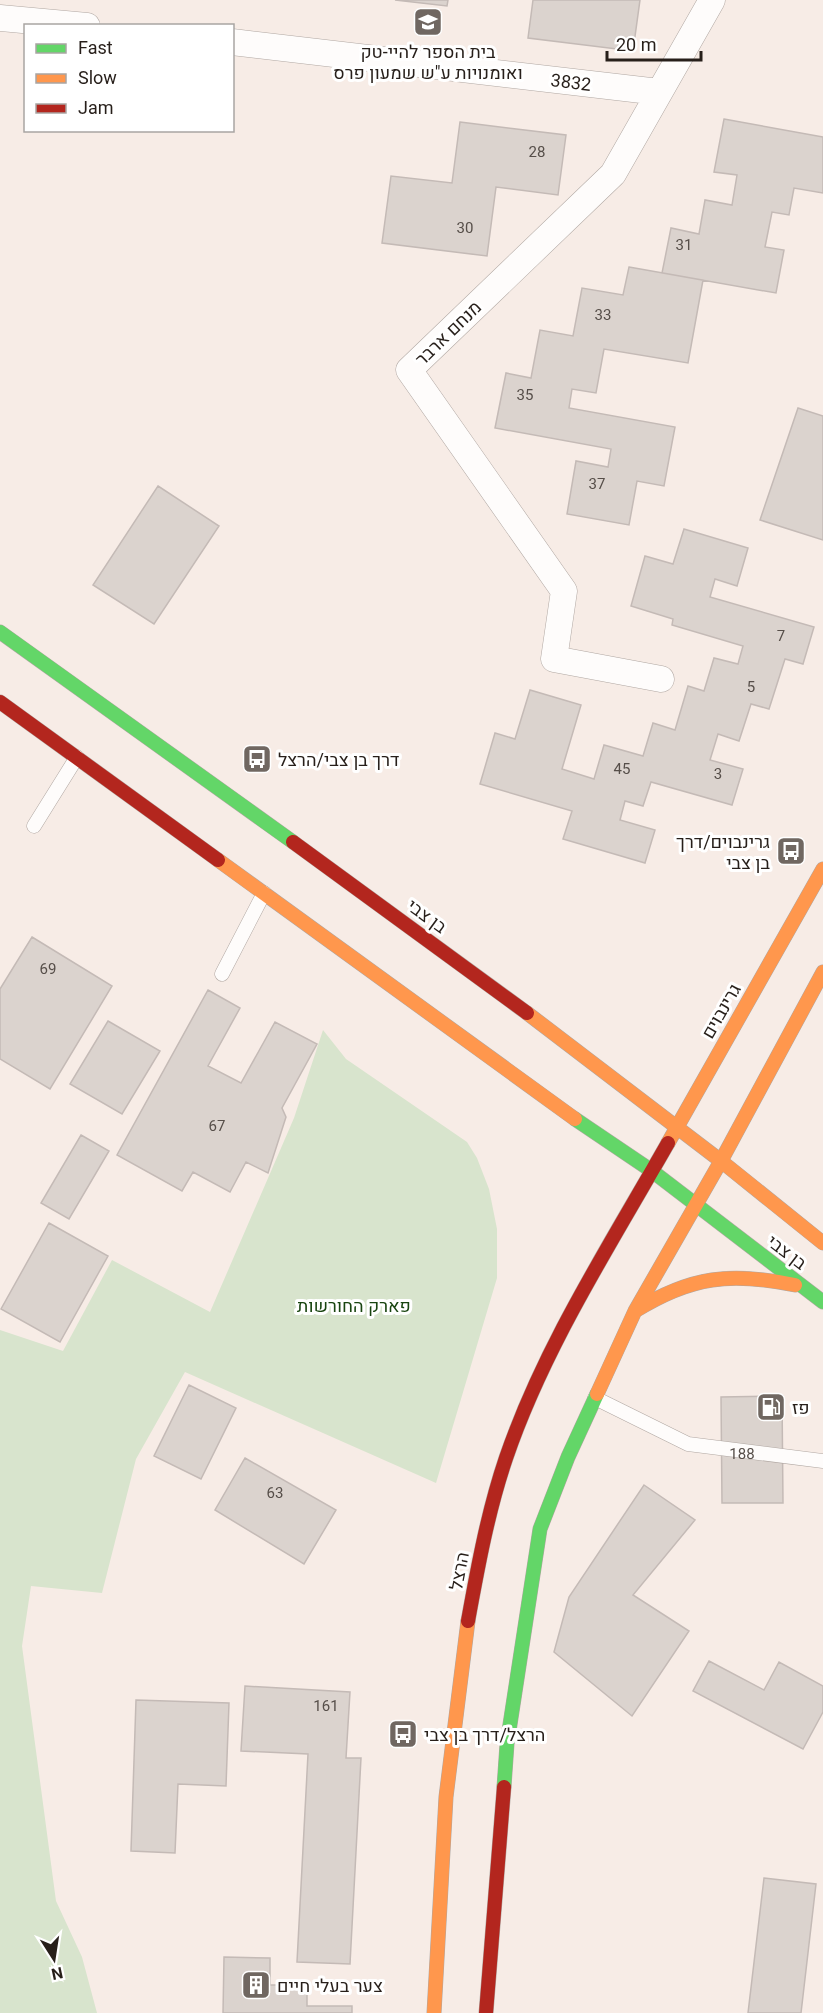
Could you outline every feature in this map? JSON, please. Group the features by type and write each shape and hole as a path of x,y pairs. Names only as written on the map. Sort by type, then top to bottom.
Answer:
{"street":[{"name":"מנחם ארבר","path":"661,678 554,659 564,591 409,370 613,174 712,0"},
{"path":"0,18 72,24"},
{"name":"3832","path":"234,42 659,92"},
{"name":"בן צבי","path":"0,632 444,950 721,1161 823,1244"},
{"name":"בן צבי","path":"0,702 652,1171 823,1302"},
{"name":"גרינבוים","path":"652,1171 823,869"},
{"path":"486,2013 507,1744 538,1540 568,1457 635,1311 694,1204 721,1161 823,972"},
{"name":"הרצל","path":"434,2013 437,1903 451,1735 468,1621 488,1518 513,1441 557,1346 652,1171"},
{"path":"635,1311 659,1295 709,1277 767,1278 803,1286"}],"lane":[{"path":"34,826 77,758"},
{"path":"222,974 264,893"},
{"path":"595,1398 688,1444 823,1461"}],"green space":[{"name":"פארק החורשות","path":"323,1030 346,1059 467,1142 477,1158 489,1189 497,1229 497,1278 436,1483 185,1372 136,1459 102,1593 31,1586 22,1646 56,1901 82,1957 97,2013 0,2013 0,1330 63,1351 112,1260 210,1312 294,1118"}],"building":[{"path":"395,0 448,0 447,6"},
{"path":"533,0 640,0 633,51 528,38"},
{"path":"724,119 823,137 823,193 794,188 789,215 772,212 765,247 784,250 776,293 662,273 671,228 699,234 705,200 732,205 737,175 714,172"},
{"path":"460,122 566,135 558,195 496,187 487,256 382,243 391,176 452,183"},
{"path":"629,267 703,280 688,363 604,349 596,393 572,389 569,408 675,427 664,486 637,481 629,525 567,514 576,461 608,467 611,449 495,428 506,373 531,378 540,330 573,336 582,288 623,295"},
{"path":"798,408 823,416 823,540 760,520"},
{"path":"158,486 219,526 154,624 93,585"},
{"path":"684,529 748,548 737,586 715,579 710,597 814,627 803,664 785,659 769,709 751,704 739,741 718,734 710,760 743,769 732,805 651,782 643,806 625,801 620,820 655,830 645,863 563,839 572,811 480,784 495,733 515,739 530,690 581,705 562,769 594,779 604,745 643,756 653,723 675,730 688,686 704,691 714,658 738,664 743,646 672,625 673,619 631,606 645,556 673,564"},
{"path":"32,937 112,986 50,1089 0,1059 0,989"},
{"path":"208,990 240,1008 208,1066 241,1083 275,1022 317,1044 282,1108 286,1117 268,1173 246,1162 230,1192 193,1172 182,1191 117,1155"},
{"path":"108,1021 160,1051 122,1114 70,1084"},
{"path":"81,1135 109,1151 69,1219 41,1203"},
{"path":"49,1223 108,1256 60,1342 1,1309"},
{"path":"189,1385 236,1408 201,1479 154,1456"},
{"path":"782,1396 783,1503 722,1503 721,1397"},
{"path":"245,1458 336,1510 304,1564 215,1510"},
{"path":"644,1485 695,1520 633,1595 689,1631 632,1716 554,1652 569,1597"},
{"path":"709,1661 764,1690 779,1662 823,1686 823,1712 803,1749 693,1691"},
{"path":"245,1686 350,1692 346,1758 361,1758 350,1964 297,1962 308,1754 241,1751"},
{"path":"136,1700 229,1703 226,1786 178,1784 175,1853 131,1851"},
{"path":"764,1878 816,1884 801,2013 748,2013"},
{"name":"צער בעלי חיים","path":"224,1957 270,1958 270,1985 307,1985 307,2006 352,2006 352,2013 223,2013"}],"traffic: fast":[{"path":"0,632 293,842"},
{"path":"575,1119 652,1171 823,1302"},
{"path":"504,1787 507,1744 540,1529 568,1457 597,1394"}],"traffic: slow":[{"path":"218,860 575,1119"},
{"path":"668,1143 823,869"},
{"path":"597,1394 635,1311 721,1161 823,972"},
{"path":"527,1013 721,1161 823,1243"},
{"path":"635,1311 675,1290 712,1280 751,1279 795,1285"},
{"path":"434,2013 446,1797 468,1621"}],"traffic: jam":[{"path":"0,702 218,860"},
{"path":"293,842 527,1013"},
{"path":"468,1621 494,1498 521,1417 559,1336 668,1143"},
{"path":"486,2013 504,1787"}],"place":[{"name":"בית הספר להיי-טק ואומנויות ע\"ש שמעון פרס","path":"428,22"},
{"name":"דרך בן צבי/הרצל","path":"257,759"},
{"name":"גרינבוים/דרך בן צבי","path":"791,851"},
{"name":"פז","path":"771,1407"},
{"name":"הרצל/דרך בן צבי","path":"403,1734"},
{"name":"צער בעלי חיים","path":"256,1985"}]}
